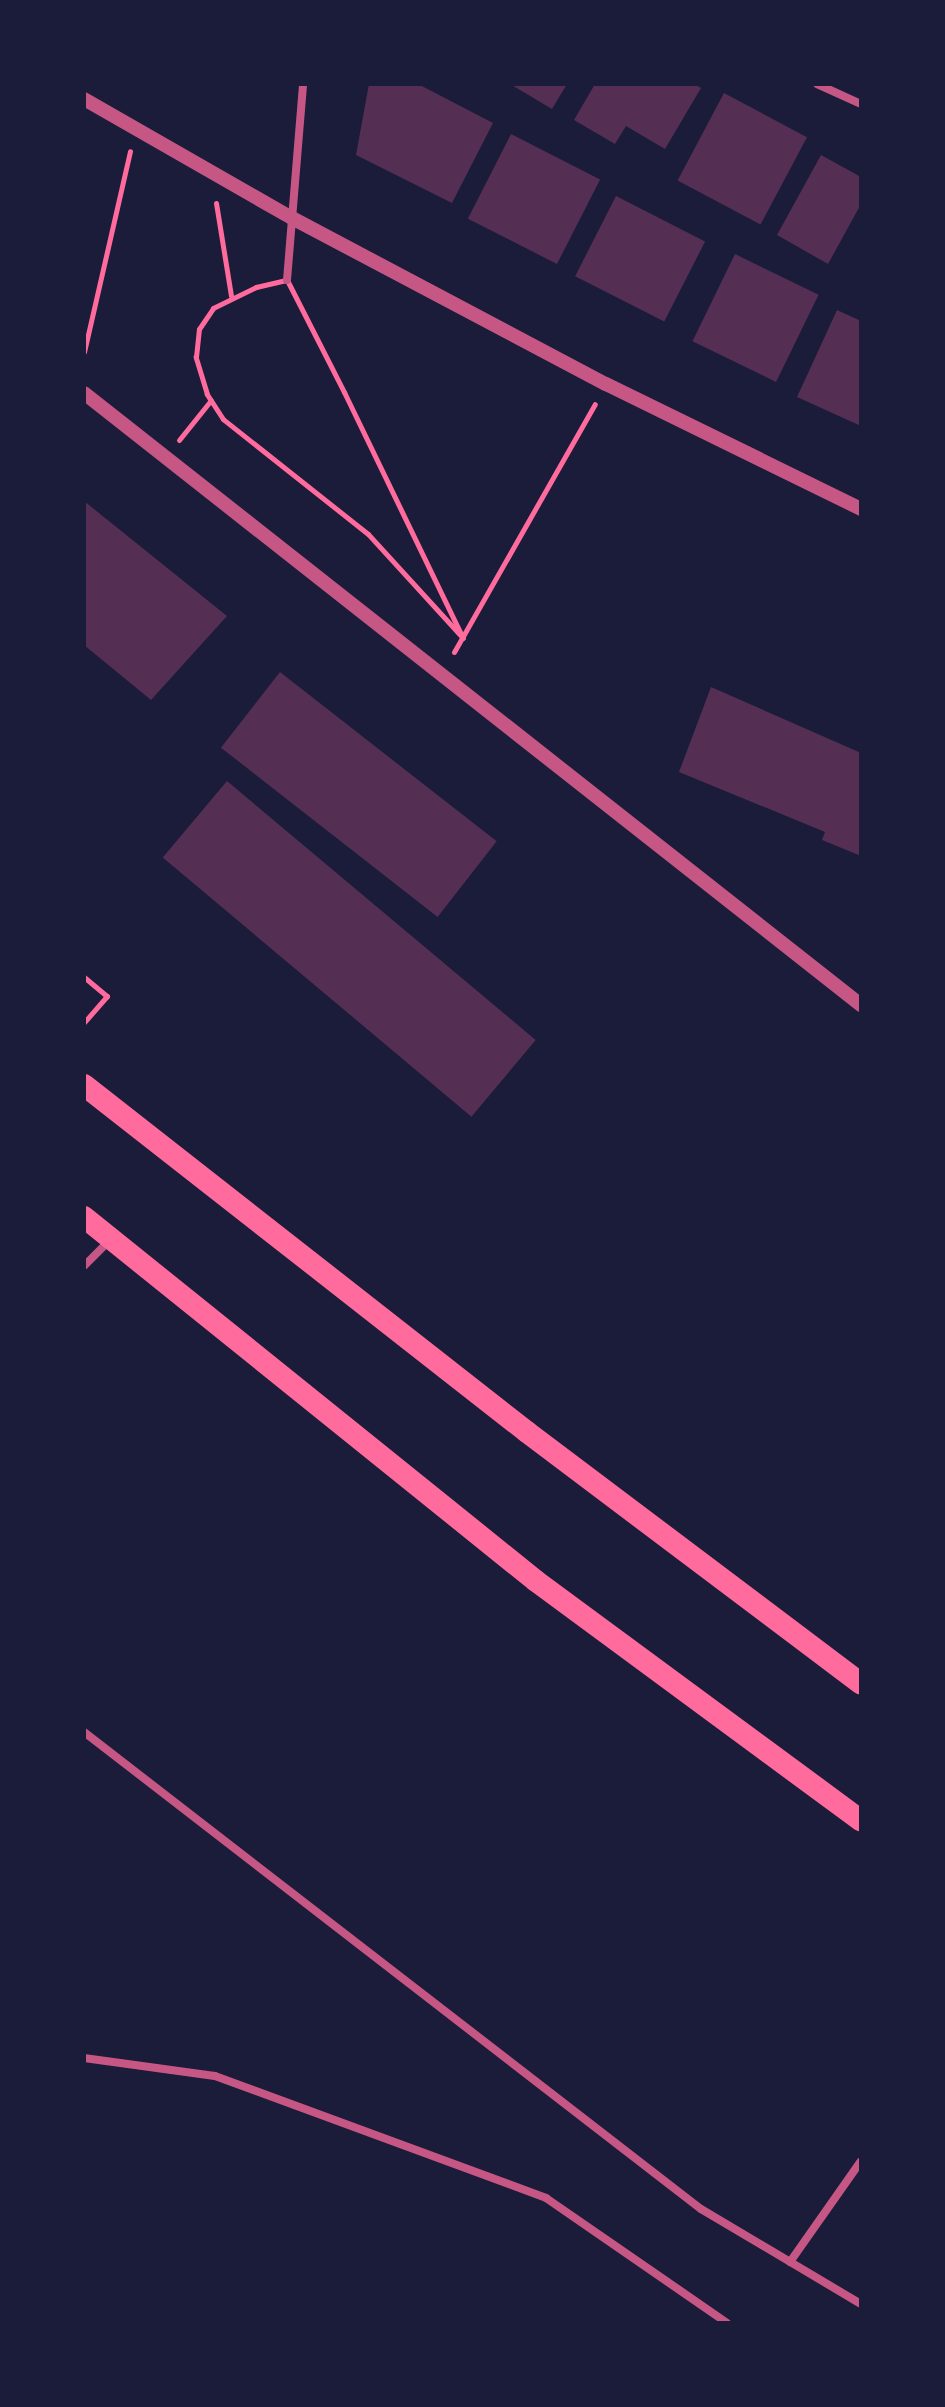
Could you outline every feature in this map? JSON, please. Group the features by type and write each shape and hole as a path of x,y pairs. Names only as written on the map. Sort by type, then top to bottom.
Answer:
{"highway":[{"path":"84,1085 527,1432 861,1684"},
{"path":"84,1217 536,1581 861,1821"}],"street":[{"path":"287,280 303,84"},
{"path":"817,84 861,104"},
{"path":"84,99 292,218 606,384 861,509"},
{"path":"84,393 861,1005"},
{"path":"84,1266 111,1240"},
{"path":"84,1732 701,2209 861,2304"},
{"path":"84,2058 215,2076 546,2198 727,2323"},
{"path":"790,2262 861,2161"}],"path":[{"path":"84,352 135,127"},
{"path":"212,172 231,296"},
{"path":"287,280 463,638 368,534 223,419 211,400 196,357 199,329 213,308 231,296 287,280"},
{"path":"441,674 606,384"},
{"path":"166,457 211,400"},
{"path":"84,977 107,996 84,1022"}],"building":[{"path":"369,84 418,84 493,123 452,203 356,155"},
{"path":"510,84 567,84 552,109"},
{"path":"595,84 694,84 701,88 665,149 626,126 615,144 574,120"},
{"path":"724,93 807,137 761,225 678,180"},
{"path":"511,134 600,179 557,264 468,219"},
{"path":"821,155 861,177 861,204 828,264 777,235"},
{"path":"616,196 705,241 664,322 575,276"},
{"path":"735,254 819,295 776,382 692,341"},
{"path":"837,310 861,321 861,426 797,397"},
{"path":"84,501 227,616 151,700 84,645"},
{"path":"280,672 497,841 438,917 221,748"},
{"path":"711,687 861,753 861,856 822,840 825,832 679,772"},
{"path":"227,781 536,1040 471,1117 163,858"}]}
